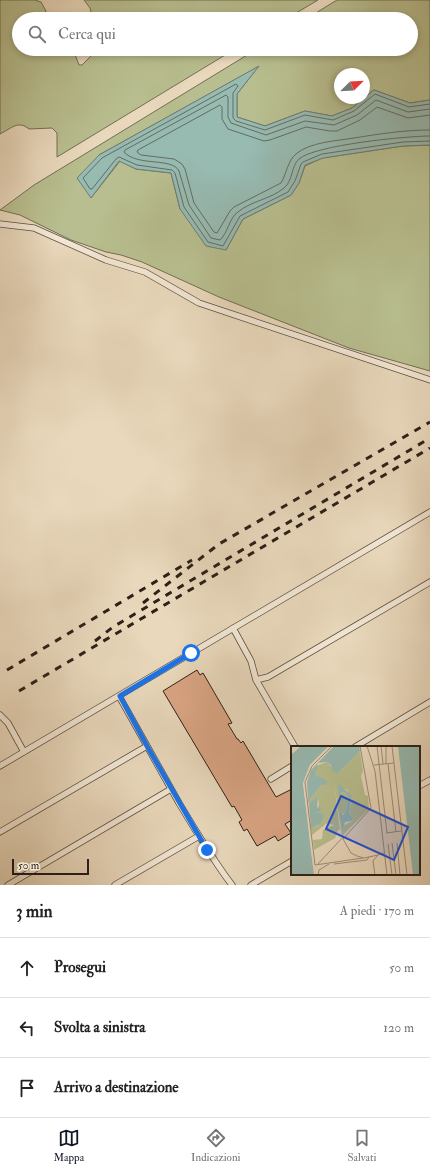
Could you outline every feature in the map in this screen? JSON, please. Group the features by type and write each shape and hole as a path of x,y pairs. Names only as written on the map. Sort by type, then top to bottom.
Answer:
{"lane":[{"path":"0,224 34,228 106,260 145,272 199,303 430,380"},
{"path":"0,766 430,512"},
{"path":"256,680 268,678 430,582"},
{"path":"233,628 251,661 256,680 294,746"},
{"path":"120,696 171,789 220,870 232,885"},
{"path":"357,746 430,702"},
{"path":"0,715 8,723 24,752"},
{"path":"0,832 147,746"},
{"path":"271,779 291,767"},
{"path":"420,785 430,780"},
{"path":"8,885 171,789"},
{"path":"115,885 199,836"},
{"path":"251,885 291,862"}],"green space":[{"path":"0,0 35,0 41,2 46,11 12,12 12,56 76,56 79,65 82,65 91,56 223,56 57,157 57,133 52,128 29,129 25,126 18,125 0,134"},
{"path":"84,0 318,0 298,12 91,12"},
{"path":"337,0 430,0 430,100 410,103 374,90 370,93 370,68 334,68 334,104 357,104 352,108 332,116 305,111 265,126 237,117 237,94 258,67 99,155 91,198 120,161 136,169 171,173 180,209 226,250 243,219 291,195 299,183 305,166 322,158 403,146 430,145 430,371 349,348 219,297 142,262 71,240 20,215 0,210 34,185 246,56 418,56 418,12 317,12"}],"water":[{"path":"259,66 237,94 237,117 265,126 305,111 332,116 352,108 357,104 370,104 370,93 374,90 410,103 430,100 430,145 403,146 323,158 305,165 299,183 291,195 243,219 226,250 206,246 180,209 171,173 136,169 119,161 91,198 77,178 99,155"}],"building":[{"path":"197,670 200,675 203,673 232,723 228,724 237,739 241,743 243,741 276,797 291,790 291,821 285,824 291,833 278,841 275,836 257,846 247,829 244,831 239,822 242,820 234,806 232,807 163,691"}],"railway":[{"path":"143,603 219,544 430,422"},
{"path":"95,641 113,627 430,438"},
{"path":"19,691 430,448"},
{"path":"7,670 192,560"}],"route":[{"path":"191,653 120,696 207,850"}]}
